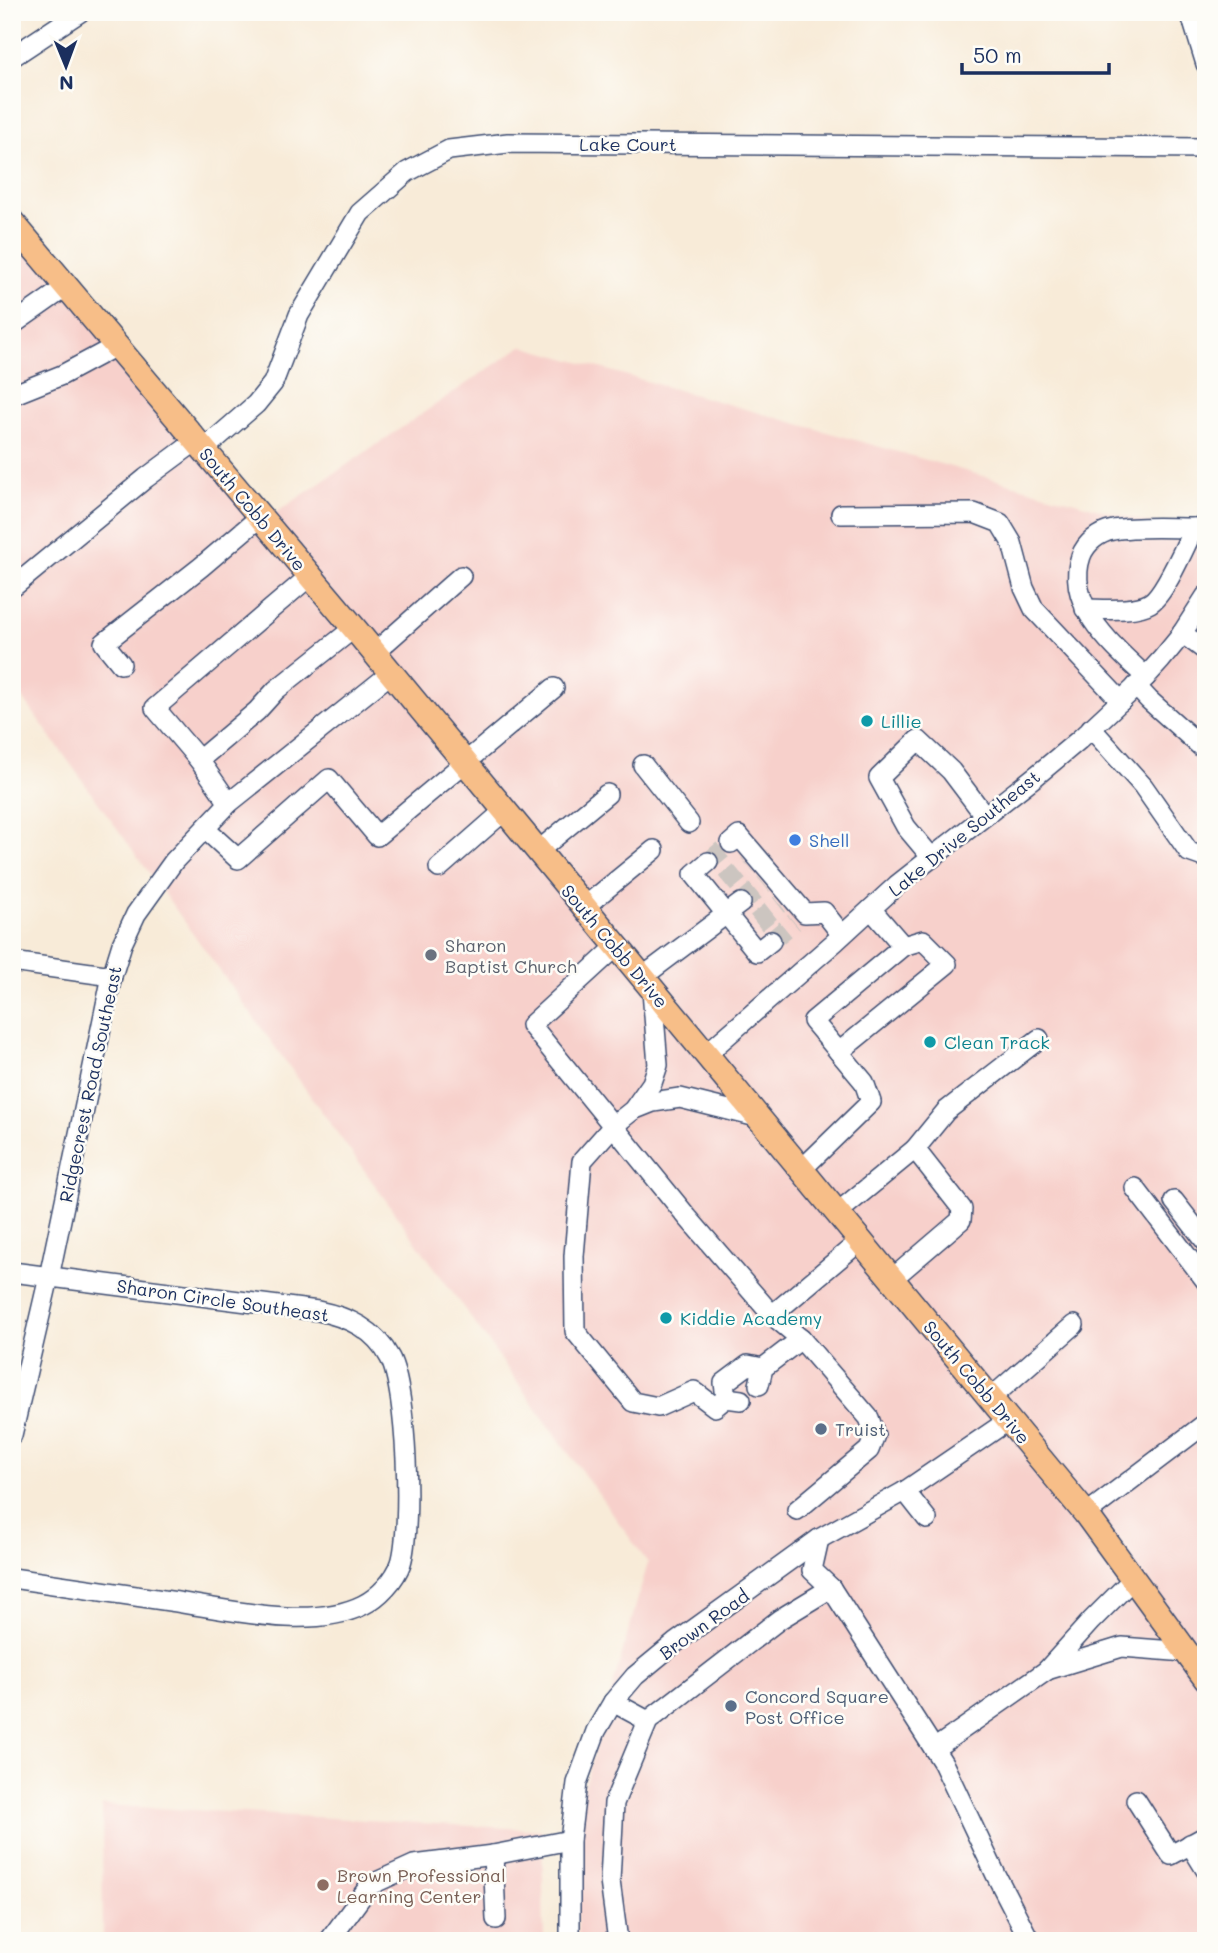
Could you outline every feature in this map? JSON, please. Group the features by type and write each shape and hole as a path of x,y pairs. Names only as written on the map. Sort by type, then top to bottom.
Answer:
{"main road":[{"name":"South Cobb Drive","path":"12,222 354,628 991,1398 1086,1514 1199,1666"}],"street":[{"path":"12,57 80,12"},
{"path":"1190,12 1206,64"},
{"name":"Lake Court","path":"12,587 146,478 200,446 256,404 274,383 299,315 360,213 407,172 449,150 508,143 1206,148"},
{"path":"12,325 66,286"},
{"path":"12,395 62,375 116,346"},
{"path":"841,514 974,513 1000,523 1013,543 1024,587 1034,609 1121,701"},
{"path":"121,664 104,643 260,517"},
{"path":"1200,531 1111,530 1097,536 1084,547 1077,567 1078,591 1085,609 1129,661 1149,700 1206,751"},
{"path":"1085,609 1136,608 1151,603 1200,531"},
{"path":"229,803 199,760 155,708 310,576"},
{"path":"374,653 461,576"},
{"name":"Lake Drive Southeast","path":"705,1055 897,885 1037,775 1121,701 1182,633 1206,596"},
{"path":"199,760 257,711 276,690 354,628"},
{"path":"1182,633 1206,650"},
{"name":"Ridgecrest Road Southeast","path":"12,1435 49,1277 112,976 122,944 136,914 174,861 229,803 390,674"},
{"path":"205,829 238,859 328,779 377,835 554,688"},
{"path":"1091,728 1143,786 1189,852 1206,859"},
{"path":"932,858 906,827 879,778 918,740 951,771 985,816"},
{"path":"642,765 689,823"},
{"path":"537,852 607,794"},
{"path":"439,868 503,811"},
{"path":"731,844 740,836 753,861 799,918 824,912 842,935"},
{"path":"583,908 654,850"},
{"path":"708,862 694,874 718,890 750,928 757,952 771,941"},
{"path":"734,909 647,984 657,1039 658,1065 652,1083 633,1110 613,1126 582,1161 574,1256 575,1331 633,1402 658,1407 694,1391 727,1402 724,1383 748,1365 761,1376 801,1339"},
{"path":"871,909 903,946"},
{"path":"801,1170 871,1102 864,1082 813,1021 903,946 923,940 947,964 839,1052"},
{"path":"616,947 531,1025 688,1218 772,1314 801,1339 869,1418 875,1435 869,1451 797,1510"},
{"path":"12,962 112,976"},
{"path":"836,1213 915,1149 946,1111 1040,1039"},
{"path":"633,1110 653,1102 680,1098 757,1117"},
{"path":"892,1279 961,1220 962,1209 915,1149"},
{"path":"1135,1188 1206,1281"},
{"path":"1174,1201 1206,1242"},
{"path":"772,1314 860,1241"},
{"name":"Sharon Circle Southeast","path":"12,1272 318,1311 338,1315 360,1325 376,1338 390,1358 397,1377 404,1438 406,1512 405,1546 395,1577 376,1596 362,1605 322,1617 267,1615 12,1578"},
{"path":"991,1398 1074,1325"},
{"name":"Brown Road","path":"570,1941 570,1840 578,1783 585,1756 613,1702 635,1676 674,1643 819,1539 905,1490 1009,1420"},
{"path":"1086,1514 1206,1423"},
{"path":"905,1490 927,1519"},
{"path":"819,1539 813,1570 831,1588 943,1763 1030,1941"},
{"path":"934,1749 1046,1671 1133,1579"},
{"path":"618,1941 610,1881 614,1803 648,1721 780,1619 831,1588"},
{"path":"1046,1671 1122,1647 1199,1666"},
{"path":"613,1702 648,1721"},
{"path":"1136,1800 1171,1855 1198,1840 1206,1870"},
{"path":"328,1941 370,1885 414,1865 493,1855 570,1840"},
{"path":"493,1855 496,1919"}],"shaded area":[{"path":"12,207 270,517 522,346 1206,539 1206,1941 578,1941 575,1819 648,1563 12,683"},
{"name":"Brown Professional Learning Center","path":"102,1805 542,1830 544,1941 103,1941"}],"tunnel":[{"path":"708,862 731,843"},
{"path":"725,884 748,865"},
{"path":"741,903 764,884"},
{"path":"756,923 780,904"},
{"path":"771,941 794,922"}],"place":[{"name":"Lillie","path":"867,721"},
{"name":"Shell","path":"795,840"},
{"name":"Sharon Baptist Church","path":"431,955"},
{"name":"Clean Track","path":"930,1042"},
{"name":"Kiddie Academy","path":"666,1318"},
{"name":"Truist","path":"821,1429"},
{"name":"Concord Square Post Office","path":"731,1706"},
{"name":"Brown Professional Learning Center","path":"323,1885"}]}
